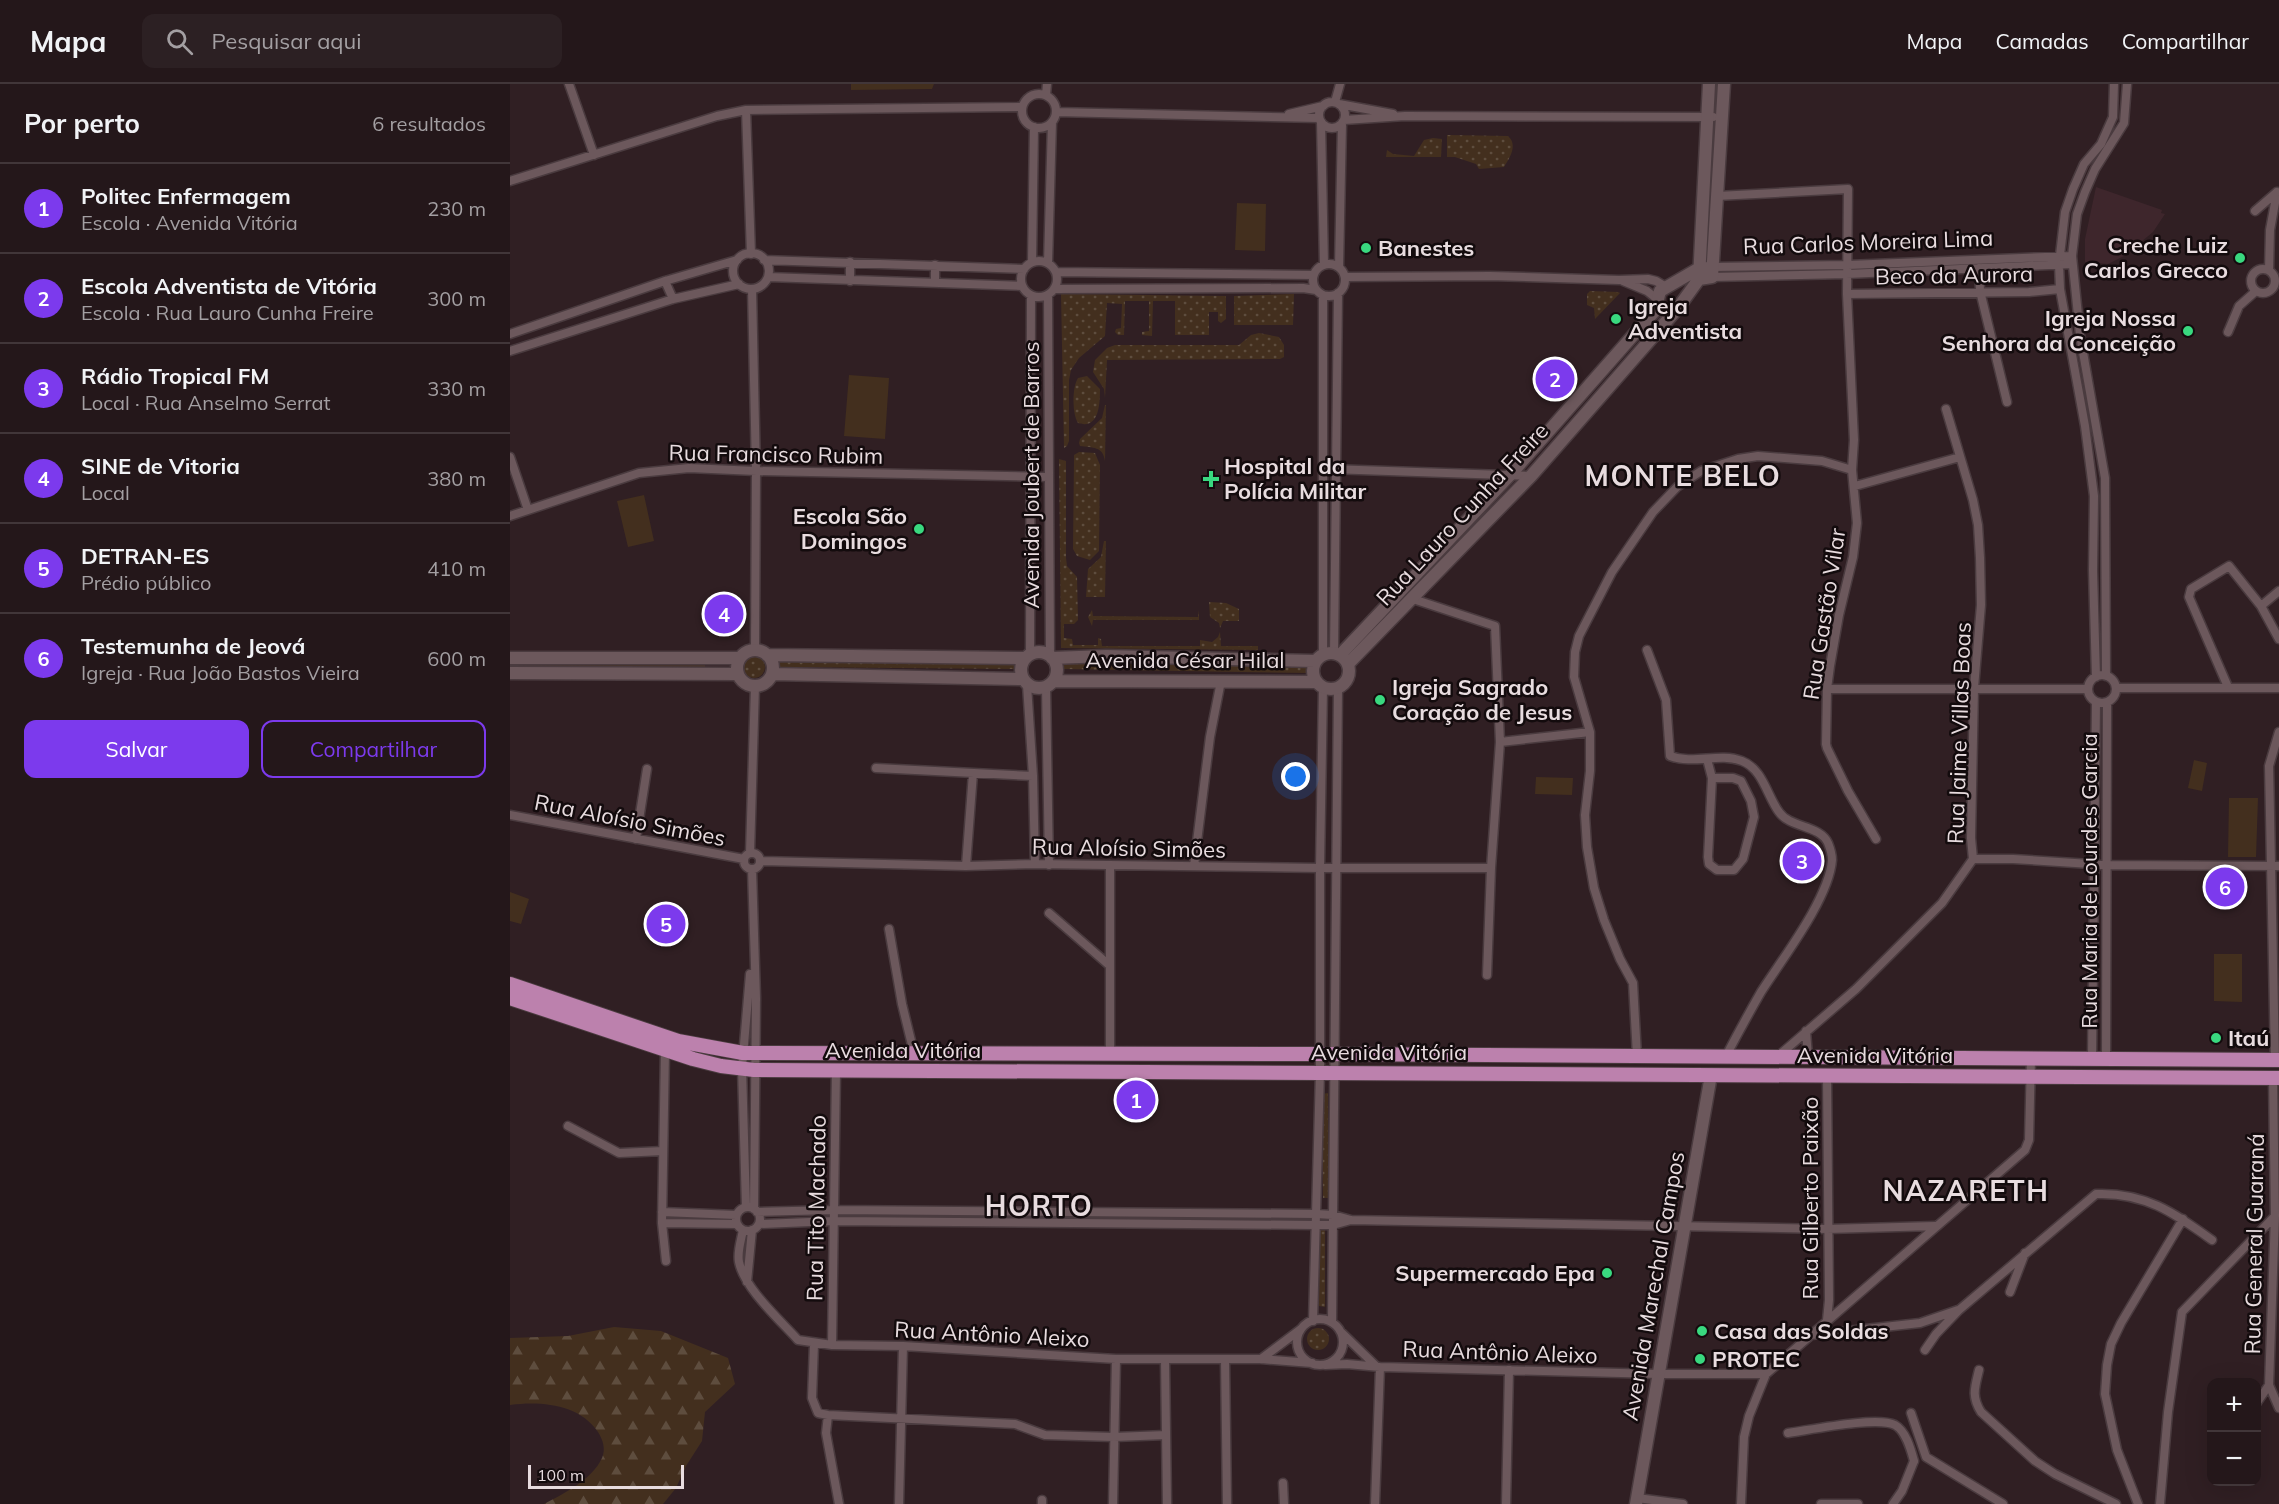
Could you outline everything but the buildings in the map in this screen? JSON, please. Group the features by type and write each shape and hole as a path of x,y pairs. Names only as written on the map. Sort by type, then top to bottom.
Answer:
{"main road":[{"name":"Avenida Vitória","path":"510,984 678,1041 749,1052 2277,1060"},
{"name":"Avenida Vitória","path":"510,998 665,1051 721,1066 748,1069 2276,1078"},
{"path":"1711,1075 1714,1067 1720,1061 1744,1056"}],"street":[{"path":"569,84 594,155"},
{"path":"1030,96 1031,84"},
{"path":"1047,84 1047,96"},
{"path":"1337,103 1340,84"},
{"path":"1620,280 1643,290 1665,311 1678,308 1699,274 1709,84"},
{"path":"1712,272 1724,84"},
{"path":"2101,676 2093,571 2094,496 2081,401 2060,289 2060,260 2065,212 2073,189 2084,164 2101,144 2114,117 2114,84"},
{"path":"2101,676 2105,478 2080,335 2072,260 2077,214 2095,169 2124,123 2127,84"},
{"path":"1048,263 1052,122 1056,112 1055,105 1047,96 1041,94 1030,96 1025,101 1022,107 1024,119 1034,127 1043,127 1052,122"},
{"path":"1280,117 1323,106 1326,103 1406,116"},
{"path":"1337,103 1345,111 1339,267"},
{"path":"1323,106 1320,120 1324,264"},
{"path":"510,181 717,116 746,110 1022,107"},
{"path":"746,110 751,254"},
{"path":"1056,112 1280,117 1320,120 1331,128 1343,122 1406,116 1722,117"},
{"path":"1032,262 1034,127"},
{"name":"Rua Gastão Vilar","path":"1717,196 1848,189 1847,294 1854,440 1852,470 1857,523 1853,557 1839,615 1827,689 1827,748 1848,791 1876,839"},
{"path":"2255,211 2278,191"},
{"path":"2269,270 2261,269 2253,273 2250,281 2256,291 2263,294 2275,285 2275,278 2269,270 2270,230 2278,191"},
{"path":"510,334 665,280 751,254 764,260 1024,268"},
{"path":"737,260 733,272 739,284"},
{"path":"510,351 673,299 739,284 752,289 759,287 768,277 764,260"},
{"name":"Rua Carlos Moreira Lima","path":"1668,287 1699,274 1712,272 1979,268 2060,260"},
{"name":"Rua Carlos Moreira Lima","path":"1848,269 2072,260"},
{"path":"850,262 850,281"},
{"path":"1051,292 1057,281 1056,272 1048,263 1032,262 1024,268 1020,277 1022,286 1031,296 1036,297 1051,292 1303,288 1320,292 1329,296 1338,293 1343,288 1345,277 1339,267 1334,264 1324,264 1313,275 1313,285 1320,292 1323,469 1332,657 1348,677 1338,687 1332,1322"},
{"path":"935,265 935,284"},
{"path":"1979,268 1980,291 2007,402"},
{"path":"1056,272 1313,275"},
{"path":"1345,277 1490,276 1648,279 1680,292 1678,308"},
{"path":"768,277 1022,286"},
{"path":"665,280 673,299"},
{"path":"1658,303 1660,291 1668,287"},
{"path":"752,289 756,471 755,650"},
{"name":"Beco da Aurora","path":"1847,294 2029,292 2060,289"},
{"path":"2228,332 2239,306 2256,291"},
{"name":"Avenida Joubert de Barros","path":"1051,292 1049,477 1051,656"},
{"path":"1313,1321 1320,1072 1320,684 1313,673 1332,657 1338,293"},
{"name":"Avenida Joubert de Barros","path":"1028,656 1031,296"},
{"name":"Rua Lauro Cunha Freire","path":"1332,657 1511,474 1658,303"},
{"name":"Rua Lauro Cunha Freire","path":"1332,657 1410,598 1531,476 1678,308"},
{"path":"2081,401 2092,399"},
{"name":"Rua Jaime Villas Boas","path":"1777,1057 1856,989 1900,946 1942,903 1973,859 1971,838 1974,688 1981,605 1980,547 1973,500 1946,409"},
{"path":"1637,1056 1633,983 1604,920 1594,888 1587,847 1585,815 1590,771 1590,732 1574,677 1575,652 1579,636 1617,566 1653,512 1677,487 1701,471 1738,459 1758,456 1822,461 1852,470"},
{"path":"510,457 528,510"},
{"path":"1855,486 1960,457"},
{"name":"Rua Francisco Rubim","path":"510,516 639,472 689,468 1049,477"},
{"path":"1323,469 1531,476"},
{"path":"2228,687 2188,597 2191,589 2229,566 2261,606 2279,639"},
{"path":"2261,606 2279,591"},
{"path":"1398,592 1495,626 1500,742 1491,865 1487,975"},
{"path":"767,655 772,664 772,674 764,684 755,686 744,683 738,674 738,663 745,653 755,650 767,655 1028,656 1040,652 1051,656 1057,669 1050,684 1049,865"},
{"path":"1647,650 1666,700 1670,756 1682,760 1730,758 1743,761 1752,767 1761,778 1780,814 1795,824 1815,831 1827,840 1832,859 1825,887 1807,921 1762,992 1726,1056"},
{"path":"1028,656 1020,668 1025,682 1033,776 1035,864"},
{"name":"Avenida César Hilal","path":"1051,656 1332,657"},
{"path":"510,658 740,658"},
{"path":"510,673 738,674"},
{"path":"772,674 1025,682 1035,688 1050,684"},
{"path":"2101,676 2110,678 2116,688 2117,692 2111,701 2107,702 2096,702 2090,698 2088,689 2092,680 2101,676"},
{"path":"1194,866 1210,738 1221,681"},
{"name":"Avenida César Hilal","path":"1050,684 1221,681 1320,684 1330,689 1338,687"},
{"path":"752,869 745,865 755,686"},
{"path":"2116,688 2279,688"},
{"path":"1827,689 2088,689"},
{"name":"Rua Maria de Lourdes Garcia","path":"2092,1059 2096,702"},
{"name":"Rua Maria de Lourdes Garcia","path":"2106,1059 2107,702"},
{"path":"1500,742 1590,732"},
{"path":"2277,1060 2274,866 2269,766 2279,732"},
{"path":"1707,759 1712,778 1708,857 1712,868 1734,870 1739,866 1745,851 1754,817 1754,808 1741,782 1733,778 1712,778"},
{"path":"876,768 1033,776"},
{"path":"636,840 647,769"},
{"path":"966,866 973,773"},
{"name":"Rua Aloísio Simões","path":"510,815 636,840 747,856"},
{"path":"747,856 759,855 760,866 752,869"},
{"path":"1973,859 2013,859 2106,865 2274,866"},
{"name":"Rua Aloísio Simões","path":"761,861 966,866 1035,864 1320,868 1491,865"},
{"path":"1110,865 1110,1053"},
{"path":"746,1225 752,1209 748,1069 756,998 752,869"},
{"path":"1049,913 1109,965"},
{"path":"889,929 902,1004 914,1053"},
{"path":"1806,1030 1808,1056"},
{"path":"665,1051 662,1223 666,1261"},
{"path":"1741,1504 1744,1437 1749,1416 1766,1374 2028,1146 2031,1058"},
{"name":"Rua Tito Machado","path":"832,1345 836,1071"},
{"name":"Avenida Marechal Campos","path":"1637,1501 1711,1075"},
{"name":"Rua Gilberto Paixão","path":"1827,1076 1829,1300 1827,1320"},
{"name":"Rua General Guaraná","path":"2276,1078 2275,1216 2269,1385 2279,1408"},
{"path":"568,1126 619,1153 663,1151"},
{"path":"1925,1350 1936,1334 1959,1310 2096,1194 2125,1195 2167,1209 2212,1240"},
{"path":"752,1209 1316,1214 1333,1215 1351,1220 1684,1227 1827,1229 1935,1226"},
{"name":"Rua Antônio Aleixo","path":"752,1209 759,1215 746,1225 747,1283 798,1340 814,1344 903,1346 1116,1359 1261,1359 1312,1363"},
{"path":"662,1212 746,1225"},
{"path":"2160,1504 2168,1412 2182,1312 2275,1216"},
{"path":"2138,1504 2116,1450 2105,1394 2107,1365 2111,1344 2121,1323 2183,1219"},
{"path":"662,1223 746,1225 834,1221 1333,1225 1351,1220"},
{"path":"2010,1292 2026,1252"},
{"path":"1829,1300 1847,1305"},
{"path":"1811,1335 1903,1326 1959,1310"},
{"path":"1261,1359 1302,1329 1313,1321 1323,1319 1332,1322 1341,1332 1343,1348 1339,1356 1325,1365 1312,1363 1300,1353 1298,1336 1302,1329"},
{"name":"Rua Antônio Aleixo","path":"1341,1332 1378,1366"},
{"path":"814,1344 812,1398 818,1413 902,1420 1015,1424 1045,1436 1166,1435"},
{"path":"900,1504 903,1346"},
{"path":"1113,1504 1116,1359"},
{"path":"1165,1360 1167,1504"},
{"path":"1225,1360 1227,1504"},
{"name":"Rua Antônio Aleixo","path":"1325,1365 1659,1374 1766,1374"},
{"path":"1375,1504 1378,1366"},
{"path":"1506,1504 1509,1370"},
{"path":"1979,1370 1974,1390 1975,1403 1980,1412 2035,1461 2055,1474 2116,1504"},
{"path":"2261,1397 2269,1385"},
{"path":"1911,1413 1926,1457 2003,1504"},
{"path":"828,1415 826,1433 838,1504"},
{"path":"1788,1433 1867,1422 1896,1425 1910,1448 1914,1461 1902,1491 1893,1504"},
{"path":"1914,1461 1926,1457"},
{"path":"1283,1483 1284,1504"},
{"path":"1637,1501 1683,1504"},
{"path":"1821,1504 1845,1502 1858,1504"}],"shaded area":[{"path":"2096,187 2162,210 2161,213 2165,214 2153,232 2124,256 2108,264 2085,262 2085,239"}],"green space":[{"path":"851,84 934,84 932,89 851,90"},
{"path":"1447,135 1508,136 1513,147 1504,167 1479,169 1476,164 1455,157 1447,157"},
{"path":"1442,139 1441,157 1386,157 1387,150 1393,154 1414,156 1424,140"},
{"path":"1237,203 1266,204 1265,251 1235,250"},
{"path":"1590,291 1620,293 1595,319 1594,308 1587,305 1587,294"},
{"path":"1061,294 1226,296 1226,319 1221,323 1218,321 1218,312 1209,312 1209,335 1175,335 1175,301 1153,301 1152,336 1142,335 1142,332 1149,331 1149,301 1125,301 1124,335 1118,335 1115,332 1116,329 1121,328 1122,304 1107,303 1105,336 1079,358 1071,370 1069,441 1064,448"},
{"path":"1294,294 1293,325 1234,325 1234,296"},
{"path":"1259,333 1279,337 1284,345 1284,357 1280,359 1107,360 1105,398 1104,389 1093,372 1095,360 1107,348 1115,345 1239,345 1251,335"},
{"path":"849,375 889,378 885,439 844,436"},
{"path":"1087,376 1100,389 1100,395 1097,414 1090,423 1085,424 1078,423 1076,419 1074,400 1078,378"},
{"path":"1105,405 1105,461 1100,450 1080,446 1079,443 1080,439 1102,418"},
{"path":"1079,452 1095,453 1100,465 1099,551 1090,560 1077,556 1073,549 1074,455"},
{"path":"1059,459 1066,461 1067,566 1077,577 1078,620 1074,624 1064,624 1064,638 1072,639 1073,645 1098,645 1098,638 1101,639 1102,646 1200,646 1200,640 1212,642 1220,632 1221,646 1258,646 1258,650 1061,648"},
{"path":"644,495 654,541 628,547 617,501"},
{"path":"1104,541 1106,541 1105,597 1086,597 1088,569 1101,557"},
{"path":"1209,602 1226,603 1239,609 1239,621 1223,621 1220,628 1219,623 1210,617"},
{"path":"1092,610 1093,616 1198,617 1199,610 1199,620 1093,620 1092,626 1088,617"},
{"path":"754,656 762,659 765,667 762,675 754,678 746,675 743,667 746,659"},
{"path":"510,659 705,659 705,667 510,666"},
{"path":"780,659 1014,661 1014,669 780,667"},
{"path":"1063,661 1308,664 1308,673 1063,669"},
{"path":"2194,760 2207,763 2202,791 2188,788"},
{"path":"1536,777 1573,778 1572,795 1535,794"},
{"path":"2229,798 2258,798 2256,857 2228,857"},
{"path":"510,892 529,899 521,924 510,921"},
{"path":"2214,954 2242,954 2242,1002 2214,1001"},
{"path":"1328,1093 1328,1198 1323,1198 1322,1094"},
{"path":"1320,1230 1325,1230 1325,1307 1319,1306"},
{"path":"614,1327 661,1331 728,1358 735,1384 705,1412 702,1441 686,1466 676,1488 663,1504 544,1504 576,1486 591,1473 602,1458 603,1445 598,1432 590,1423 581,1415 570,1410 546,1404 510,1405 510,1338 568,1336"},
{"path":"1318,1328 1326,1331 1329,1339 1326,1347 1318,1350 1310,1347 1307,1339 1310,1331"}],"place":[{"name":"Banestes","path":"1366,248"},
{"name":"Creche Luiz Carlos Grecco","path":"2240,258"},
{"name":"Igreja Adventista","path":"1616,319"},
{"name":"Igreja Nossa Senhora da Conceição","path":"2188,331"},
{"name":"Escola Adventista de Vitória","path":"1555,379"},
{"name":"Hospital da Polícia Militar","path":"1211,479"},
{"name":"Escola São Domingos","path":"919,529"},
{"name":"SINE de Vitoria","path":"724,614"},
{"name":"Igreja Sagrado Coração de Jesus","path":"1380,700"},
{"name":"Rádio Tropical FM","path":"1802,861"},
{"name":"Testemunha de Jeová","path":"2225,887"},
{"name":"DETRAN-ES","path":"666,924"},
{"name":"Itaú","path":"2216,1038"},
{"name":"Politec Enfermagem","path":"1136,1100"},
{"name":"Supermercado Epa","path":"1607,1273"},
{"name":"Casa das Soldas","path":"1702,1331"},
{"name":"PROTEC","path":"1700,1359"}],"district":[{"name":"MONTE BELO","path":"1683,475"},
{"name":"NAZARETH","path":"1966,1190"},
{"name":"HORTO","path":"1039,1205"}]}
